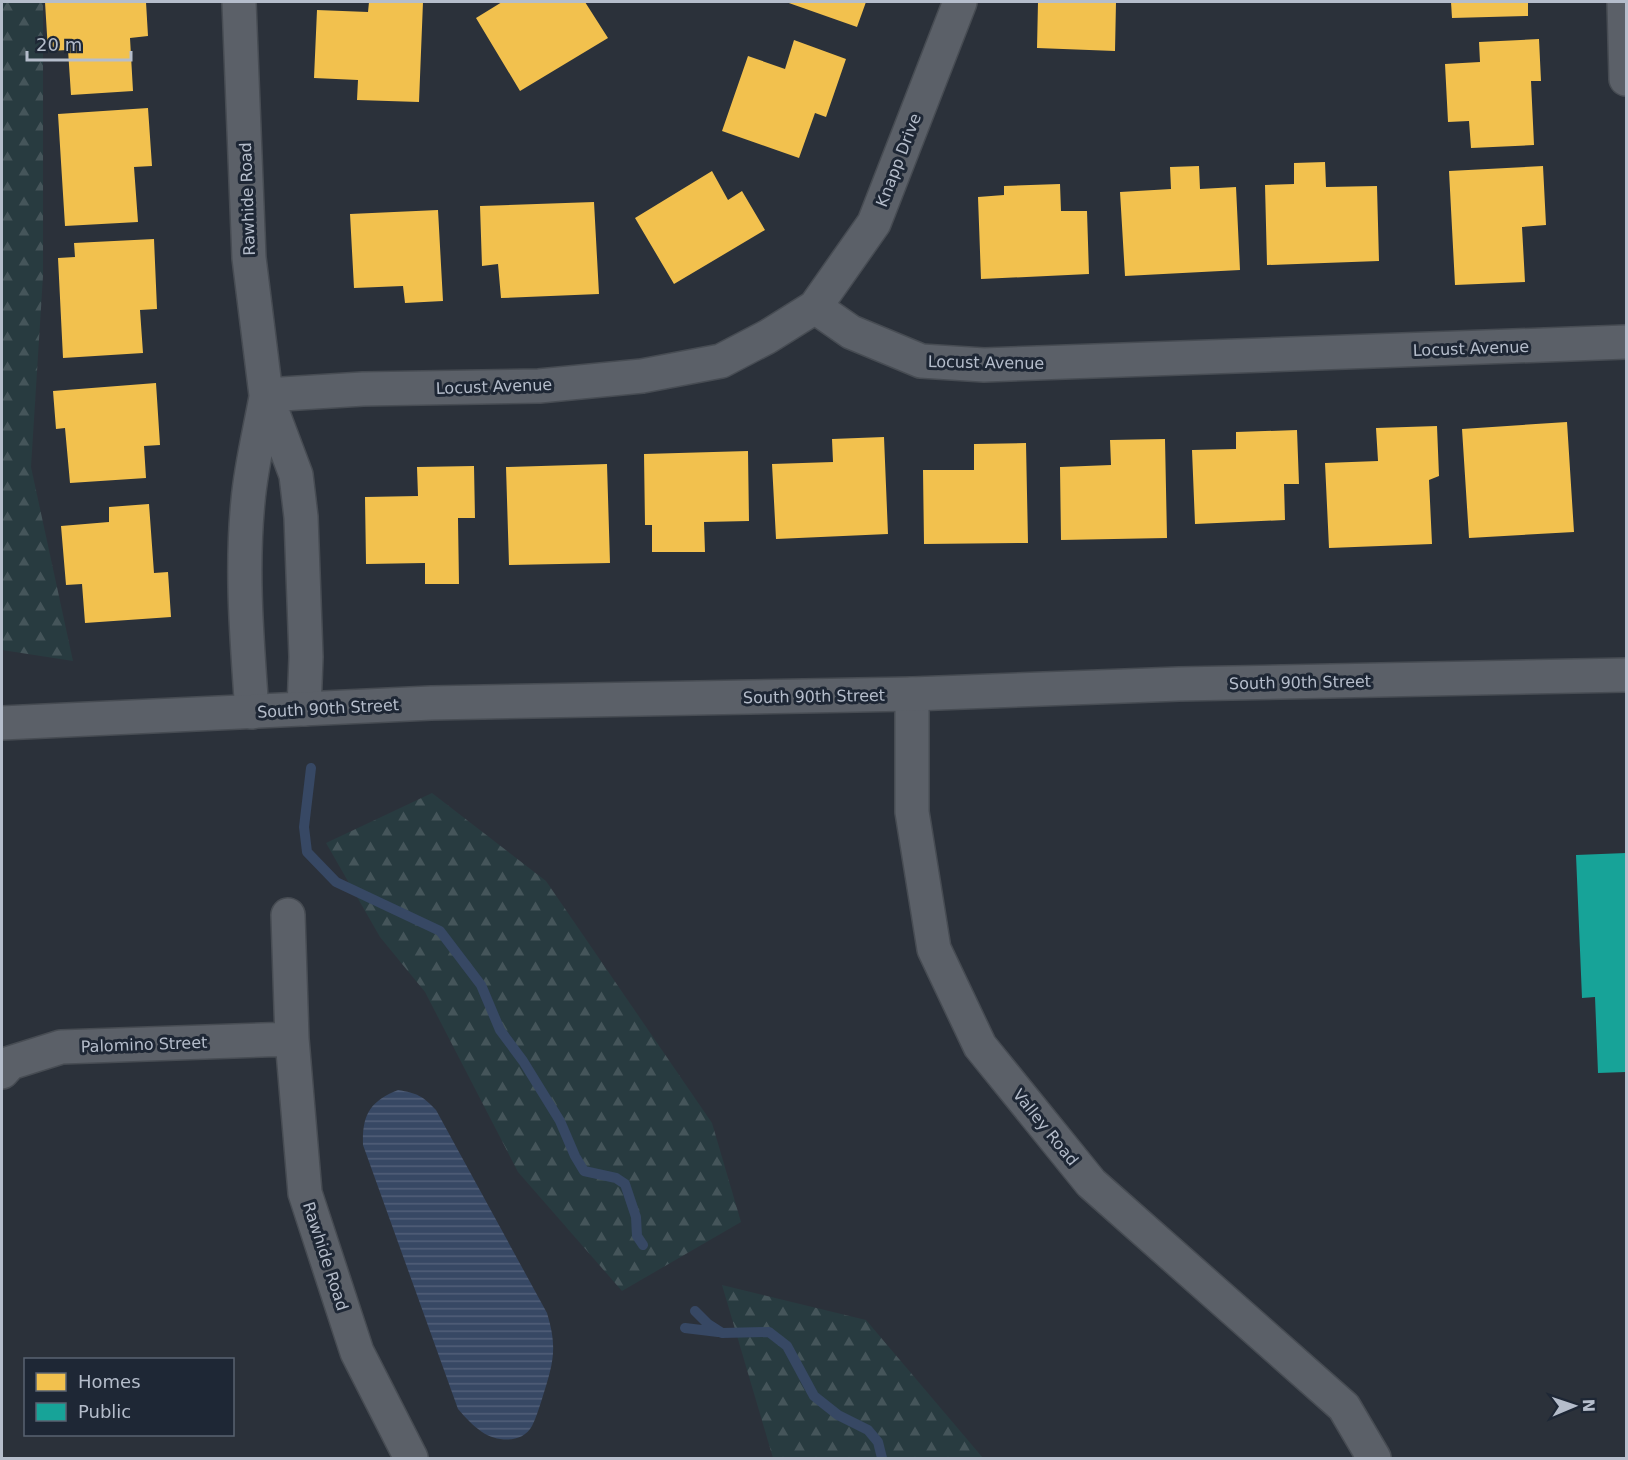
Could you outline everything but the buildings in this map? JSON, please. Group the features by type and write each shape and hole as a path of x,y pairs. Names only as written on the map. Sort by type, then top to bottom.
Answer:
{"street":[{"name":"Rawhide Road","path":"239,2 249,258 267,395 296,475 301,517 306,657 304,709"},
{"name":"Knapp Drive","path":"815,307 874,223 960,2"},
{"path":"1624,2 1626,79"},
{"name":"Locust Avenue","path":"267,395 363,389 539,386 642,376 721,361 767,337 815,307 851,332 921,361 984,365 1626,342"},
{"name":"Rawhide Road","path":"252,712 246,634 244,560 248,499 267,395"},
{"name":"South 90th Street","path":"2,723 442,703 912,694 1190,684 1626,675"},
{"name":"Valley Road","path":"912,694 912,812 934,948 980,1046 1091,1183 1344,1407 1374,1458"},
{"name":"Rawhide Road","path":"288,915 292,1039 305,1193 357,1352 411,1458"},
{"name":"Palomino Street","path":"2,1072 10,1063 61,1047 292,1039"}],"green space":[{"path":"2,2 43,2 43,276 31,467 73,661 2,650"},
{"path":"432,793 546,881 712,1123 741,1222 622,1291 518,1172 425,992 380,937 326,843"},
{"path":"722,1285 866,1320 983,1458 773,1458"}],"water":[{"path":"398,1090 419,1096 436,1110 547,1313 553,1347 549,1376 532,1426 522,1436 509,1440 495,1438 475,1427 458,1409 363,1145 364,1125 370,1110 374,1104 388,1094"}],"waterway":[{"path":"311,768 304,827 307,852 336,882 440,931 481,985 500,1030 523,1061 560,1121 584,1171 616,1178 625,1184 636,1217 637,1236 643,1245"},
{"path":"695,1311 708,1324 722,1333 769,1332 787,1346 814,1396 838,1415 868,1430 878,1442 882,1458"},
{"path":"685,1328 718,1332"}]}
